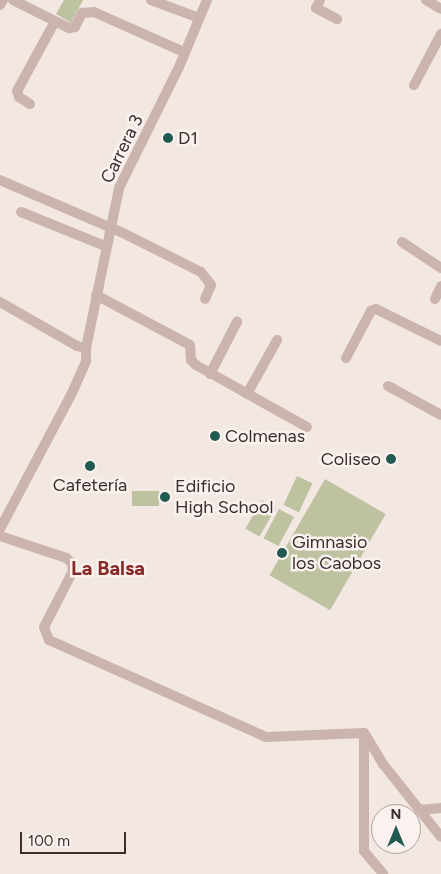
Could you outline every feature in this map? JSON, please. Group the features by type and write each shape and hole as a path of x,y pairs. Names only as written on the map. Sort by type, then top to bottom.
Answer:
{"street":[{"path":"0,5 3,0"},
{"path":"13,0 54,23 73,28 82,13 94,12 184,52"},
{"path":"152,0 200,18"},
{"name":"Carrera 3","path":"0,529 72,393 86,361 86,348 105,246 119,188 148,134 207,0"},
{"path":"320,0 316,8 337,19"},
{"path":"426,0 441,9"},
{"path":"30,104 19,97 17,91 54,23"},
{"path":"414,86 441,34"},
{"path":"0,180 110,227 206,275 211,285 205,299"},
{"path":"21,212 105,246"},
{"path":"402,242 441,268"},
{"path":"435,298 441,286"},
{"path":"96,295 190,345 193,364 307,427"},
{"path":"0,302 77,346 86,348"},
{"path":"346,358 371,311 376,309 441,341"},
{"path":"210,374 238,322"},
{"path":"247,394 277,340"},
{"path":"388,386 441,415"},
{"path":"0,536 66,558 72,564 73,571 44,626 48,640 266,737 364,733"},
{"path":"364,733 383,764 414,804"},
{"path":"364,733 364,851 383,874"},
{"path":"421,810 441,808"},
{"path":"421,812 441,837"}],"green space":[{"path":"64,0 83,0 71,23 56,14"},
{"path":"297,476 312,483 299,512 283,505"},
{"path":"325,479 386,514 330,610 270,575"},
{"path":"132,491 159,491 159,506 132,506"},
{"path":"262,500 276,508 259,537 246,529"},
{"path":"279,509 294,517 279,546 264,538"}],"place":[{"name":"D1","path":"168,138"},
{"name":"Colmenas","path":"215,436"},
{"name":"Coliseo","path":"391,459"},
{"name":"Cafetería","path":"90,466"},
{"name":"Edificio High School","path":"165,497"},
{"name":"Gimnasio los Caobos","path":"282,553"}],"district":[{"name":"La Balsa","path":"108,568"}]}
